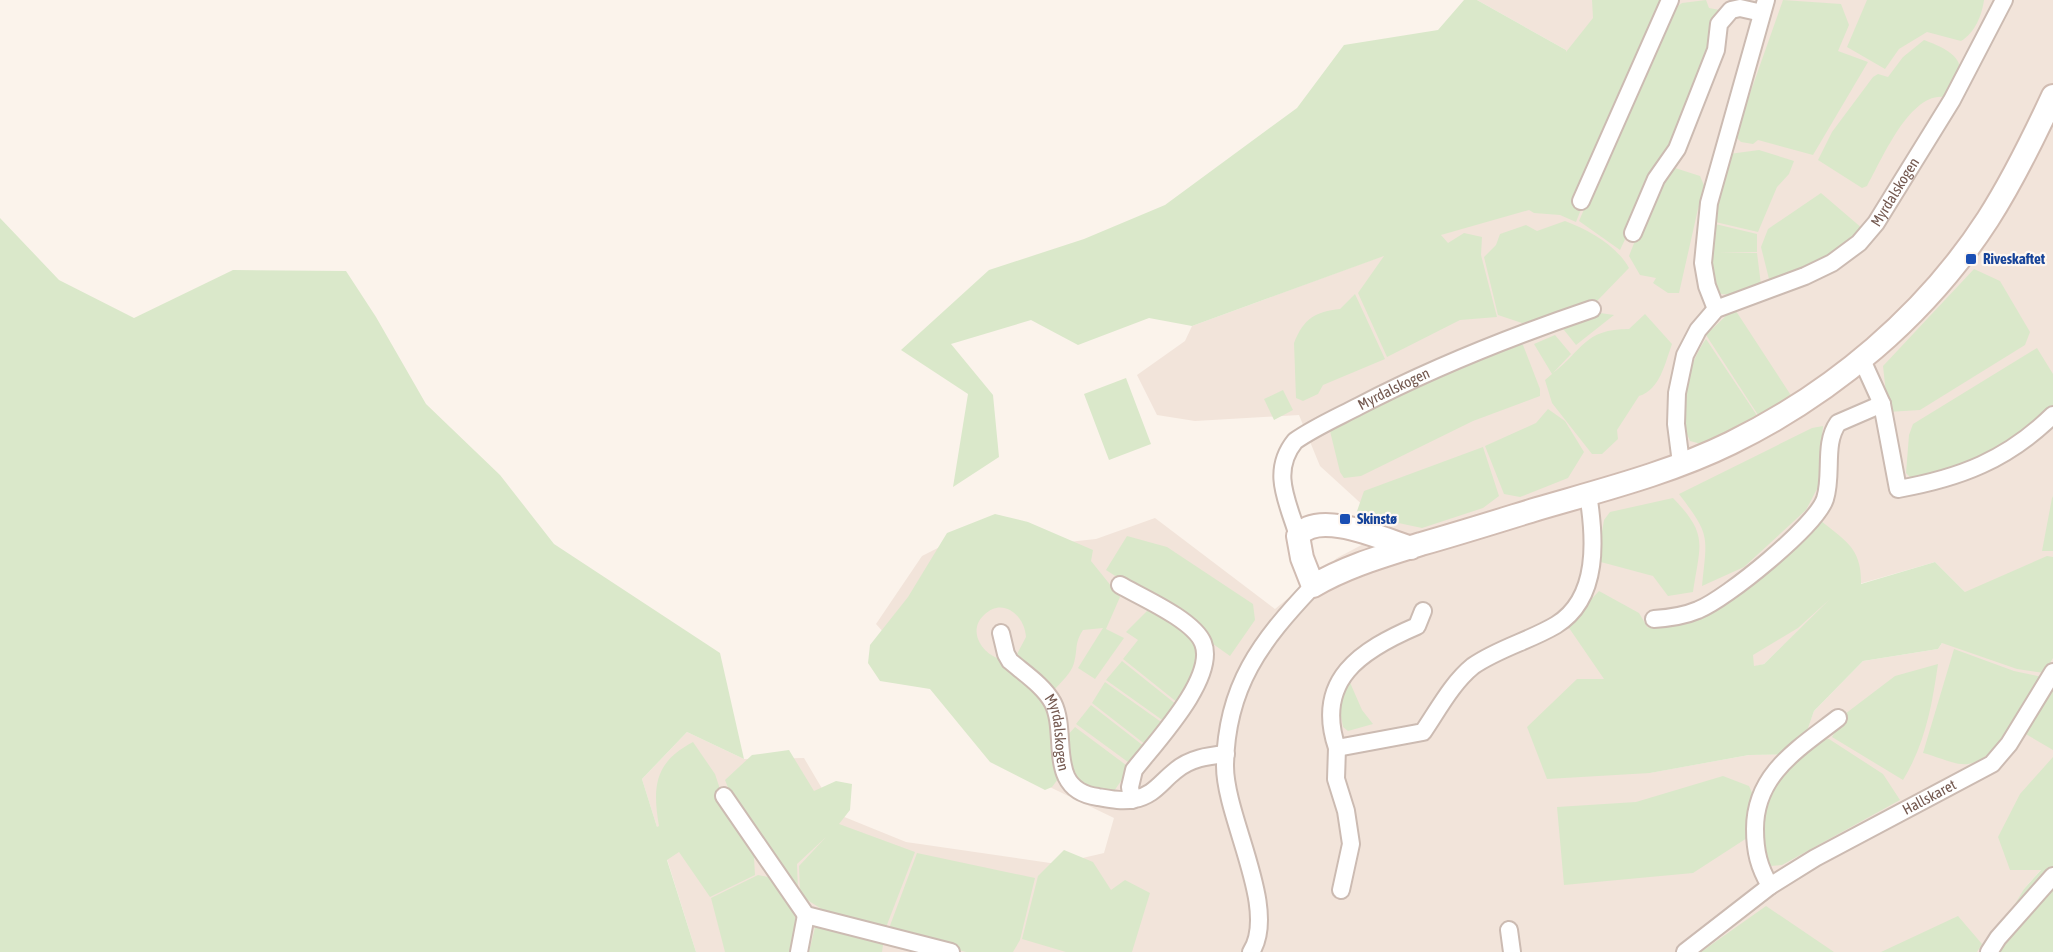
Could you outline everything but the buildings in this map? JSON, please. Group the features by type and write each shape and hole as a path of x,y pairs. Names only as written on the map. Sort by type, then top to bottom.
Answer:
{"main road":[{"path":"1313,586 1339,570 1588,494 1681,463 1729,444 1787,413 1862,360 1913,311 1963,254 2023,161 2053,96"},
{"path":"1298,536 1304,528 1315,524 1335,525 1411,548"},
{"name":"Myrdalskogen","path":"1298,536 1302,558 1313,586"}],"street":[{"path":"1581,201 1670,0"},
{"name":"Myrdalskogen","path":"1716,309 1805,276 1832,263 1859,243 1876,223 1952,100 2004,0"},
{"path":"1633,233 1656,179 1677,149 1716,50 1719,24 1731,10 1764,6 1709,203 1703,263 1707,286 1716,309 1698,330 1685,355 1677,393 1676,424 1681,463"},
{"name":"Myrdalskogen","path":"1298,536 1280,473 1286,451 1295,441 1387,392 1465,356 1520,333 1592,309"},
{"path":"1862,360 1882,404 1898,489 1938,482 1992,461 2026,439 2053,415"},
{"path":"1653,619 1669,618 1700,609 1737,585 1781,548 1820,510 1829,479 1830,440 1836,426 1882,404"},
{"path":"1337,748 1423,732 1452,689 1471,668 1491,654 1557,624 1570,612 1582,595 1594,553 1588,494"},
{"path":"1120,585 1170,614 1194,632 1203,642 1205,655 1198,684 1134,770 1130,787 1132,800 1156,790 1176,770 1190,761 1204,756 1227,754"},
{"path":"1251,952 1260,929 1259,907 1234,821 1227,784 1227,754 1240,686 1251,660 1270,632 1313,586"},
{"path":"1341,890 1351,844 1346,811 1336,779 1337,748 1330,710 1341,678 1372,647 1417,626 1423,611"},
{"name":"Myrdalskogen","path":"1001,633 1010,661 1048,694 1054,704 1060,758 1073,786 1085,795 1132,800"},
{"name":"Hallskaret","path":"1685,952 1770,886 1852,836 1992,764 2009,744 2053,672"},
{"path":"1770,886 1761,870 1755,844 1755,823 1761,792 1786,759 1838,718"},
{"path":"724,795 806,915 951,952"},
{"path":"1989,952 1998,938 2053,876"},
{"path":"800,952 806,915"},
{"path":"1509,930 1512,952"}],"shaded area":[{"path":"1477,0 2053,0 2053,496 2043,551 2053,551 2053,856 2024,889 2007,952 696,952 642,779 687,732 744,759 804,758 837,814 906,842 1057,864 1104,853 1114,818 1002,764 876,624 922,556 993,520 1059,543 1096,539 1155,518 1275,609 1337,558 1390,530 1320,466 1299,415 1195,421 1157,415 1137,375 1185,341 1192,326 1459,228 1530,209 1566,50","holes":["1935,562 1972,599 1938,649 1863,661 1814,711 1798,754 1749,755 1649,773 1577,679 1702,680 1764,664 1842,589"]}],"green space":[{"path":"1464,0 1477,0 1566,52 1593,18 1592,0 1665,0 1576,222 1560,215 1534,213 1529,210 1441,235 1448,243 1464,233 1482,237 1481,255 1497,317 1460,320 1387,357 1358,293 1384,256 1192,326 1149,318 1078,345 1031,320 951,344 993,395 999,457 953,487 968,394 901,350 989,270 1084,239 1165,205 1297,108 1344,45 1438,30"},
{"path":"1706,0 1709,8 1720,10 1711,25 1711,50 1669,156 1620,250 1579,221 1669,12 1682,3"},
{"path":"1783,0 1841,4 1849,25 1838,51 1868,62 1813,155 1758,140 1753,144 1741,142 1735,136"},
{"path":"1867,0 1984,0 1977,23 1966,38 1961,41 1927,32 1899,49 1885,69 1847,47"},
{"path":"1924,40 1953,55 1959,65 1958,74 1944,97 1931,99 1919,106 1908,117 1889,145 1867,186 1862,188 1818,160 1832,132 1873,77 1878,74 1888,77 1903,57"},
{"path":"1759,150 1794,161 1789,174 1777,187 1758,232 1711,221 1729,154"},
{"path":"1672,167 1700,176 1706,190 1698,209 1679,293 1668,293 1653,283 1656,278 1640,275 1629,256 1654,192"},
{"path":"1821,193 1863,229 1819,260 1770,283 1761,247 1768,229"},
{"path":"0,218 59,280 134,318 233,270 346,271 376,317 426,404 500,475 554,544 720,653 744,759 687,732 642,779 657,827 659,826 656,799 659,776 671,758 693,742 715,774 723,798 760,854 754,858 755,875 710,897 679,852 667,860 696,952 0,952"},
{"path":"1565,221 1610,246 1629,268 1597,301 1561,316 1522,323 1498,315 1484,257 1496,245 1500,234 1526,225 1537,231"},
{"path":"1711,223 1757,234 1757,252 1719,252 1757,253 1761,285 1733,295 1721,294 1711,286"},
{"path":"1974,269 2000,281 2030,332 2025,345 1920,410 1888,412 1883,366"},
{"path":"1355,294 1385,359 1323,385 1318,394 1303,401 1296,398 1294,343 1298,334 1311,318 1317,314 1340,309"},
{"path":"1734,308 1792,397 1760,418 1706,335"},
{"path":"1593,312 1614,315 1576,345 1560,325"},
{"path":"1645,314 1672,344 1664,367 1657,382 1646,393 1639,396 1617,430 1618,439 1602,454 1592,454 1552,403 1545,380 1552,374 1534,344 1555,335 1571,354 1553,373 1585,342 1602,333 1629,329"},
{"path":"1706,339 1760,420 1705,445 1690,441 1681,413 1687,379"},
{"path":"1517,342 1523,345 1540,389 1540,396 1473,421 1361,476 1344,478 1340,472 1329,427 1507,344"},
{"path":"2037,348 2053,374 2053,408 2007,446 1939,474 1911,478 1906,473 1909,435 1913,424"},
{"path":"1126,378 1151,444 1109,460 1084,394"},
{"path":"1283,390 1293,410 1274,420 1264,399"},
{"path":"1548,409 1565,421 1584,452 1568,478 1520,497 1504,494 1485,446 1536,423"},
{"path":"1823,426 1818,487 1806,510 1744,567 1702,586 1705,546 1702,528 1679,494 1812,428"},
{"path":"1483,447 1499,496 1483,508 1422,528 1356,514 1364,491"},
{"path":"2053,496 2053,551 2042,551 2052,498"},
{"path":"1673,498 1697,531 1699,551 1693,592 1668,596 1653,576 1597,561 1604,520 1610,512"},
{"path":"995,514 1028,522 1093,550 1091,561 1120,597 1106,629 1124,638 1095,679 1078,668 1103,628 1083,630 1077,643 1073,667 1053,691 1017,654 1026,637 1022,622 1012,611 998,607 984,615 979,621 977,635 983,647 1000,659 1042,698 1048,707 1061,775 1052,787 1045,790 990,762 930,689 880,681 868,663 870,645 908,597 947,533"},
{"path":"1821,521 1851,547 1859,562 1861,584 1935,562 1965,592 2047,556 2053,557 2053,658 2044,673 2017,669 1942,643 1938,649 1863,661 1814,711 1799,754 1749,755 1650,773 1547,779 1527,727 1577,679 1604,679 1567,625 1599,591 1639,613 1648,628 1650,622 1756,578","holes":["1830,599 1764,664 1754,666 1753,655 1798,628"]},
{"path":"1127,536 1167,547 1253,604 1255,620 1230,656 1106,570"},
{"path":"1155,609 1200,643 1199,662 1178,703 1123,659 1138,640 1126,632 1147,611"},
{"path":"1954,649 2014,671 2042,677 2020,715 2001,741 1980,760 1968,764 1952,762 1923,753"},
{"path":"1122,661 1177,705 1165,722 1106,680"},
{"path":"1938,664 1922,739 1903,780 1832,737 1845,714 1895,676"},
{"path":"1348,678 1362,710 1373,724 1348,731 1343,727 1338,701"},
{"path":"1105,682 1164,724 1146,745 1092,703"},
{"path":"2053,684 2053,750 2024,733"},
{"path":"1091,705 1145,747 1132,765 1076,724"},
{"path":"1075,727 1130,768 1112,794 1100,793 1083,784 1073,768 1067,736"},
{"path":"1821,739 1829,739 1883,774 1900,800 1782,865 1770,866 1761,858 1761,817 1771,784"},
{"path":"789,750 814,791 836,781 852,784 850,810 839,824 915,852 885,930 828,913 796,893 800,891 799,866 826,837 797,864 798,890 733,800 725,780 752,755"},
{"path":"2053,757 2053,952 1996,952 1994,939 2024,889 2041,870 2010,870 1998,837 2020,794"},
{"path":"1723,776 1749,786 1755,799 1747,838 1693,873 1564,885 1557,807 1636,802"},
{"path":"1064,850 1093,862 1111,890 1125,880 1150,893 1132,952 1066,952 1022,939 1038,876"},
{"path":"917,853 1035,878 1020,940 1013,952 966,952 888,931"},
{"path":"758,875 777,879 800,927 791,952 725,952 711,898"},
{"path":"1766,906 1834,952 1701,952"},
{"path":"1958,916 1982,944 1977,952 1881,952"},
{"path":"816,923 884,938 882,952 809,952"}],"place":[{"name":"Riveskaftet","path":"1971,259"},
{"name":"Skinstø","path":"1345,519"}]}
